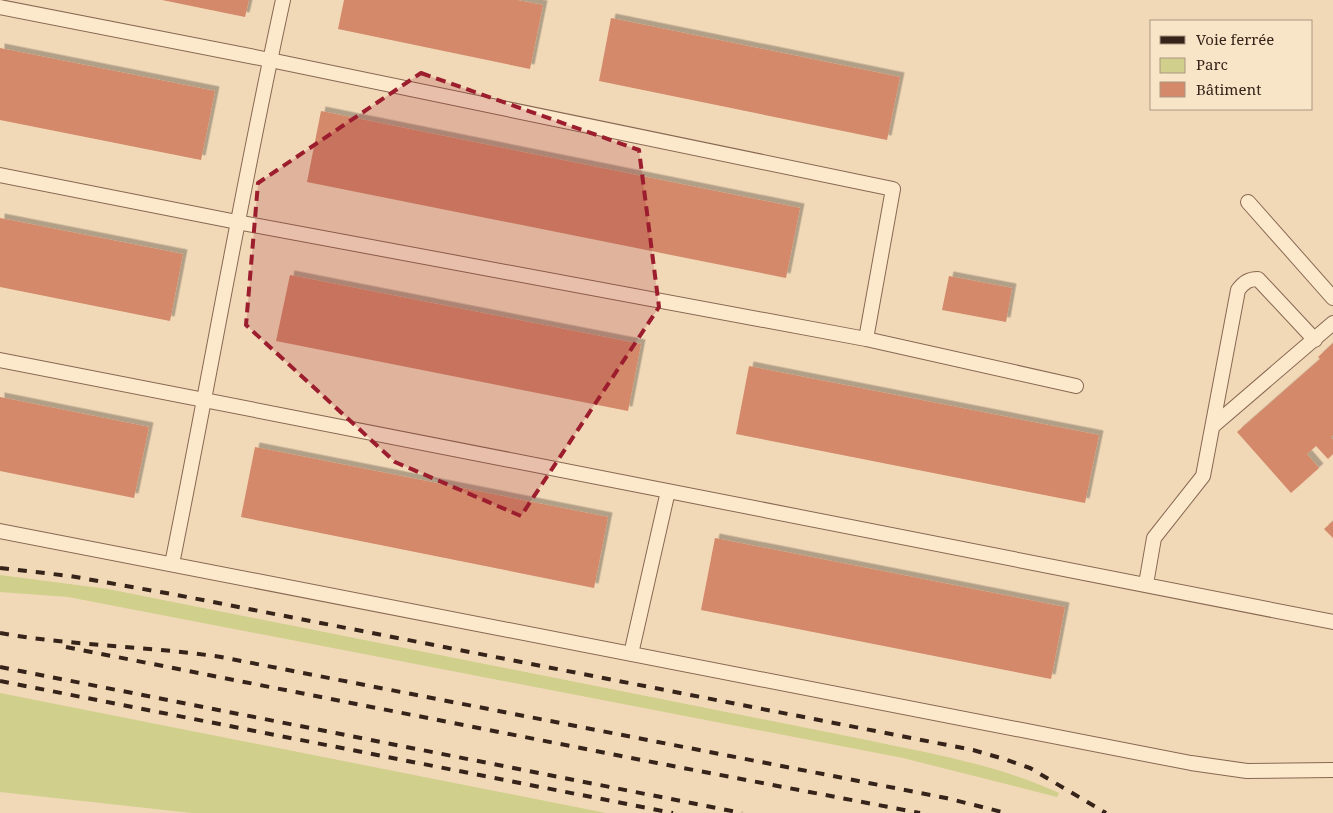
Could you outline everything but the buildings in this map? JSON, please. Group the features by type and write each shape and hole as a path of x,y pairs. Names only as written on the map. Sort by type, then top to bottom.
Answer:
{"lane":[{"path":"172,564 205,400 237,222 283,0"},
{"path":"0,7 270,60 893,188 866,339"},
{"path":"0,176 866,339 1076,386"},
{"path":"1248,202 1333,298"},
{"path":"1146,584 1154,538 1203,476 1238,290 1251,279 1258,279 1315,340"},
{"path":"1213,426 1333,323"},
{"path":"0,360 1333,622"},
{"path":"631,654 668,491"},
{"path":"0,531 1191,763 1247,771 1333,770"}],"highlighted area":[{"path":"421,73 639,150 659,307 521,516 395,462 246,325 258,183"}],"green space":[{"path":"0,575 108,589 862,739 986,767 1011,774 1059,793 1057,797 903,758 68,597 0,592"},
{"path":"0,693 606,813 192,813 0,792"}],"railway":[{"path":"0,568 70,576 177,595 973,750 1030,768 1106,813"},
{"path":"0,633 55,641 166,650 221,657 946,798 1006,813"},
{"path":"66,647 920,813"},
{"path":"0,667 742,813"},
{"path":"0,681 673,813"}]}
